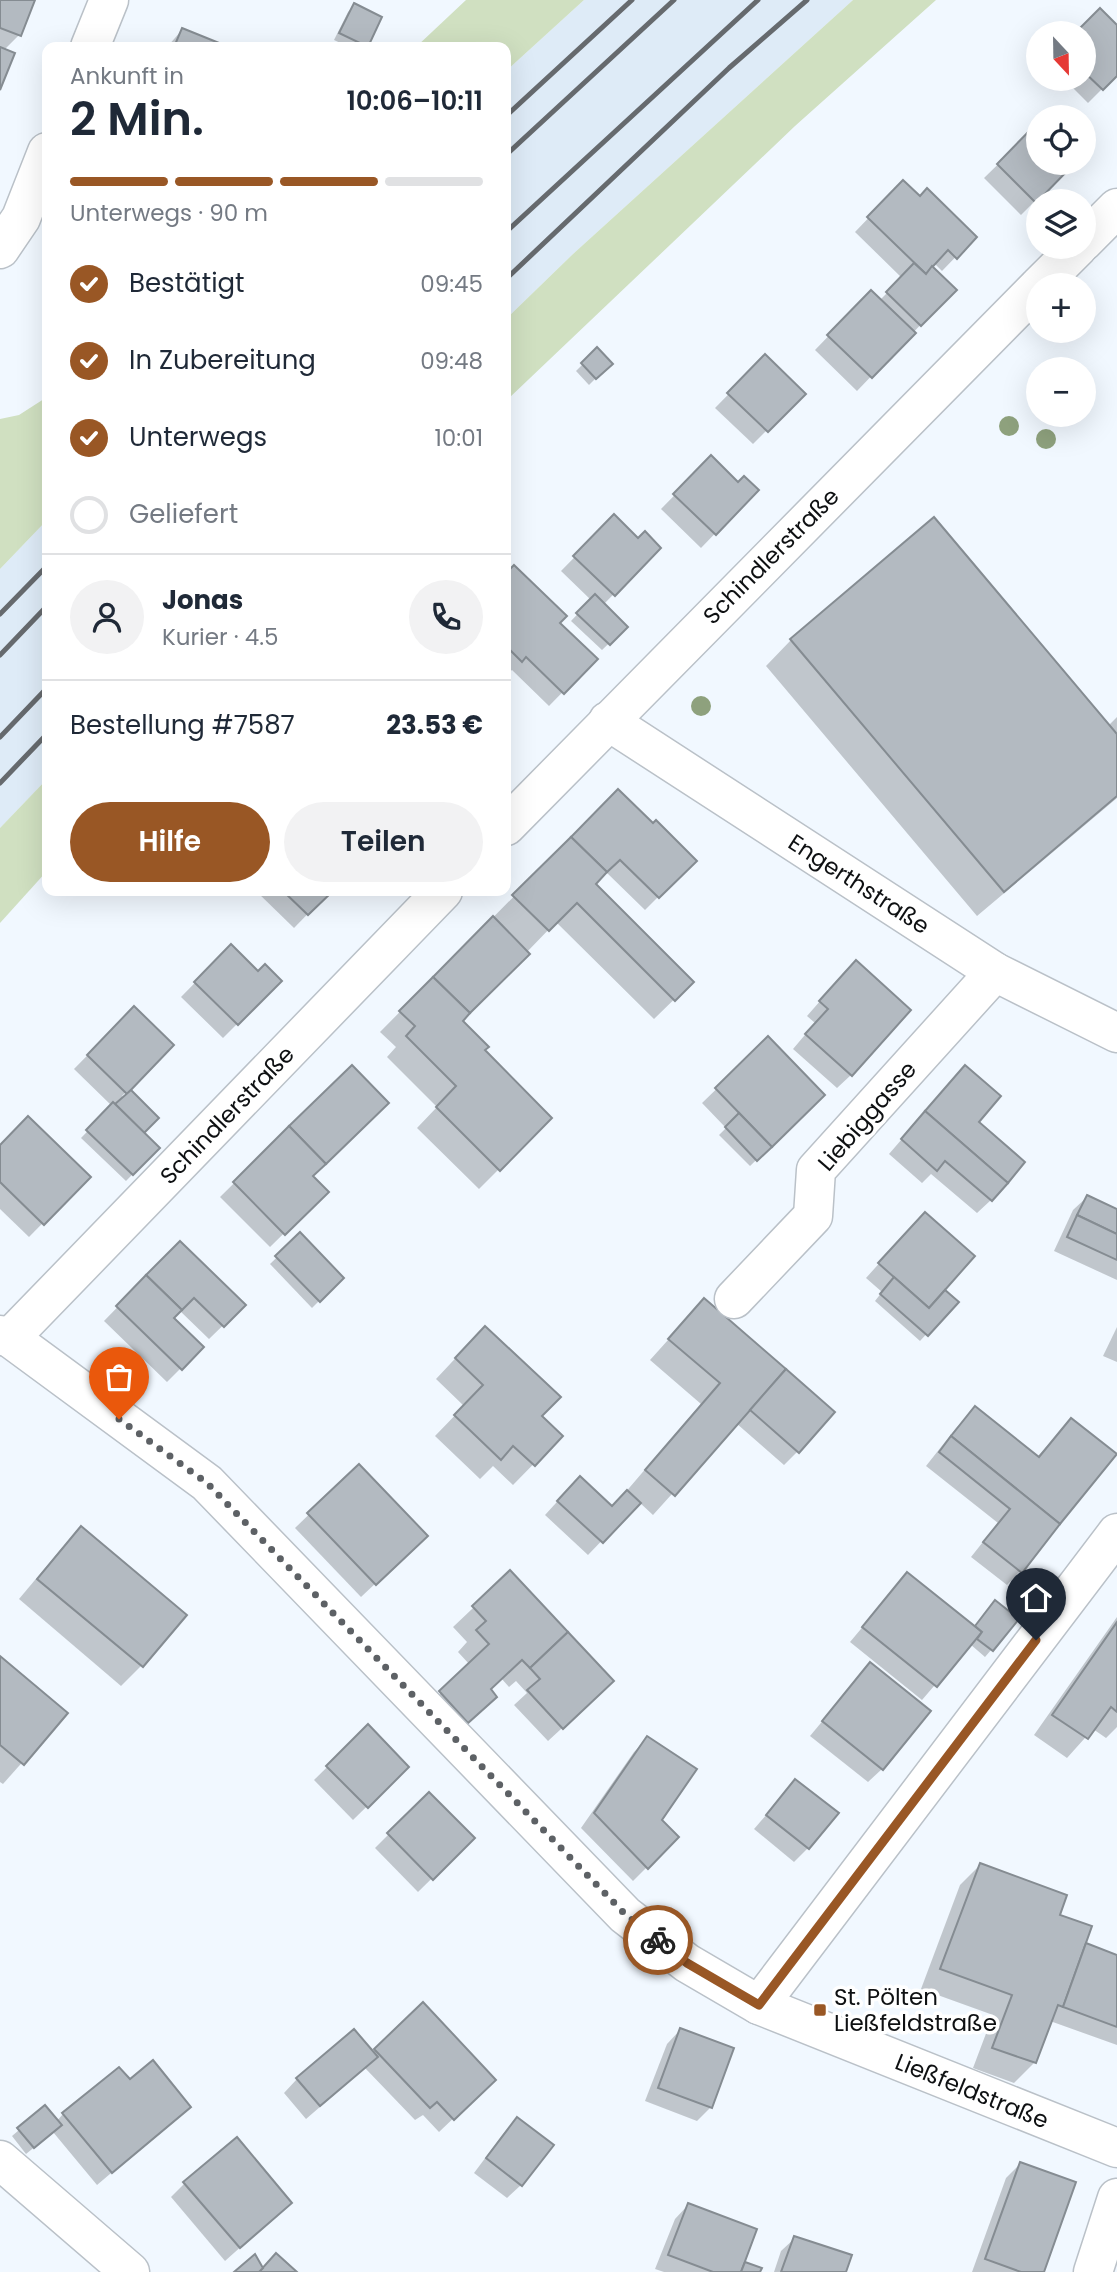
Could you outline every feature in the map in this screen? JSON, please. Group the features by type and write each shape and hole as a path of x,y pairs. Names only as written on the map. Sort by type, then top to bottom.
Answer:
{"street":[{"path":"92,42 108,0"},
{"path":"0,249 21,218 42,165"},
{"path":"1096,229 1117,208"},
{"name":"Schindlerstraße","path":"1052,273 1066,259"},
{"name":"Schindlerstraße","path":"511,822 1026,299"},
{"name":"Engerthstraße","path":"608,722 995,972 1117,1033"},
{"name":"Schindlerstraße","path":"5,1336 438,896"},
{"name":"Liebiggasse","path":"734,1299 813,1216 816,1170 995,972"},
{"name":"Ließfeldstraße","path":"5,1336 207,1483 625,1914 687,1963 759,2005 1117,2148"},
{"path":"759,2005 1117,1532"},
{"path":"0,2160 130,2272"},
{"path":"1093,2272 1117,2198"}],"shaded area":[{"path":"584,0 853,0 573,254 511,314 511,66"},
{"path":"42,525 42,784 0,828 0,569"}],"green space":[{"path":"466,0 584,0 511,66 511,42 421,42"},
{"path":"853,0 936,0 795,126 511,396 511,314 573,254"},
{"path":"42,400 42,525 0,569 0,419 19,415"},
{"path":"42,784 42,877 0,923 0,828"}],"building":[{"path":"0,0 35,0 21,36 0,28"},
{"path":"354,3 382,17 370,42 358,42 339,33"},
{"path":"1100,8 1117,25 1117,76 1103,90 1096,83 1096,21 1087,21"},
{"path":"182,28 217,42 176,42"},
{"path":"0,47 15,53 0,90"},
{"path":"1026,134 1026,175 1063,175 1050,189 1026,189 1026,193 997,164"},
{"path":"903,180 920,196 927,188 977,237 957,259 948,250 926,274 867,217"},
{"path":"914,263 926,274 932,266 957,290 921,326 886,292"},
{"path":"871,290 916,333 872,378 827,335"},
{"path":"597,347 613,364 596,379 581,363"},
{"path":"765,354 806,394 768,432 727,393"},
{"path":"711,455 738,482 744,476 759,490 716,535 673,494"},
{"path":"614,514 638,538 645,531 661,548 615,596 573,556"},
{"path":"934,517 1117,734 1117,796 1004,892 790,639"},
{"path":"514,565 567,616 560,623 598,659 564,694 526,657 522,662 511,651 511,568"},
{"path":"595,594 628,627 610,645 576,613"},
{"path":"618,789 653,823 656,820 697,861 659,898 620,860 607,872 571,837"},
{"path":"571,837 607,872 596,884 694,982 675,1001 577,903 549,931 512,895"},
{"path":"288,896 328,896 308,915"},
{"path":"493,916 530,954 470,1013 433,977"},
{"path":"231,944 258,971 265,964 282,981 238,1025 194,982"},
{"path":"856,960 911,1010 852,1076 805,1034 828,1009 819,1001"},
{"path":"433,977 470,1013 463,1021 489,1047 485,1050 552,1118 500,1171 436,1107 456,1086 406,1036 415,1026 399,1011"},
{"path":"134,1006 174,1045 127,1094 87,1055"},
{"path":"768,1036 825,1095 772,1147 715,1088"},
{"path":"352,1065 389,1103 326,1164 289,1126"},
{"path":"965,1065 1001,1096 979,1122 1025,1162 1008,1183 925,1111"},
{"path":"131,1090 159,1118 144,1133 115,1104"},
{"path":"113,1102 160,1148 133,1175 86,1130"},
{"path":"925,1111 1008,1183 992,1201 945,1161 937,1171 901,1139"},
{"path":"739,1113 772,1147 757,1161 725,1127"},
{"path":"28,1116 91,1177 44,1225 0,1182 0,1145"},
{"path":"289,1126 326,1164 313,1176 329,1192 285,1235 233,1182"},
{"path":"1087,1195 1117,1209 1117,1234 1077,1215"},
{"path":"925,1212 975,1256 929,1308 878,1263"},
{"path":"1077,1215 1117,1234 1117,1260 1067,1237"},
{"path":"300,1232 344,1278 320,1302 275,1256"},
{"path":"180,1241 246,1305 224,1327 194,1298 182,1310 146,1275"},
{"path":"146,1275 182,1310 174,1318 204,1347 182,1370 116,1306"},
{"path":"894,1277 929,1308 945,1290 959,1302 928,1336 880,1294"},
{"path":"704,1298 786,1369 675,1496 645,1470 720,1383 668,1339"},
{"path":"485,1326 561,1397 542,1416 563,1436 535,1466 513,1446 501,1460 454,1415 483,1385 455,1358"},
{"path":"786,1369 835,1412 799,1453 750,1410"},
{"path":"975,1406 1039,1457 1071,1418 1117,1454 1060,1524 951,1436"},
{"path":"951,1436 1060,1524 1022,1573 983,1542 1010,1509 939,1452"},
{"path":"359,1464 428,1536 376,1585 307,1513"},
{"path":"580,1476 612,1506 627,1490 641,1503 603,1543 557,1501"},
{"path":"81,1526 187,1615 143,1667 37,1579"},
{"path":"510,1570 568,1632 530,1668 522,1660 491,1689 497,1697 468,1723 439,1691 489,1644 476,1630 486,1621 472,1606"},
{"path":"907,1572 982,1632 937,1687 862,1627"},
{"path":"995,1600 1019,1619 993,1651 977,1639 982,1632 975,1626"},
{"path":"1117,1622 1117,1712 1111,1707 1088,1739 1052,1715"},
{"path":"568,1632 614,1681 563,1729 527,1690 540,1679 530,1668"},
{"path":"0,1656 68,1713 24,1765 0,1745"},
{"path":"870,1662 931,1711 883,1770 822,1721"},
{"path":"368,1724 409,1767 368,1808 326,1766"},
{"path":"647,1736 697,1769 662,1820 679,1837 648,1869 594,1813"},
{"path":"795,1779 839,1813 809,1849 766,1815"},
{"path":"429,1792 475,1838 433,1880 387,1833"},
{"path":"980,1863 1067,1895 1060,1915 1092,1926 1063,2007 1058,2005 1036,2063 992,2048 1012,1995 940,1969"},
{"path":"1086,1943 1117,1955 1117,2027 1063,2007"},
{"path":"423,2002 496,2080 454,2120 437,2102 430,2108 374,2049"},
{"path":"680,2028 734,2048 712,2108 658,2088"},
{"path":"354,2029 378,2057 320,2106 296,2078"},
{"path":"153,2060 191,2107 112,2173 62,2113 119,2067 130,2079"},
{"path":"45,2105 62,2125 34,2148 17,2128"},
{"path":"517,2117 554,2145 522,2186 486,2158"},
{"path":"237,2137 292,2203 240,2248 183,2182"},
{"path":"1020,2162 1076,2182 1044,2272 1021,2272 985,2259"},
{"path":"688,2203 757,2229 741,2272 713,2272 668,2255"},
{"path":"794,2236 852,2255 846,2272 781,2272"},
{"path":"276,2253 297,2272 259,2272"},
{"path":"255,2254 263,2268 259,2272 234,2272"},
{"path":"745,2262 762,2268 760,2272 741,2272"}],"railway":[{"path":"511,111 632,0"},
{"path":"511,150 674,0"},
{"path":"511,227 758,0"},
{"path":"511,274 729,68 807,0"},
{"path":"0,614 42,571"},
{"path":"0,655 42,611"},
{"path":"0,737 42,693"},
{"path":"0,783 42,739"}],"way so far":[{"path":"119,1419 207,1483 625,1914 658,1940"}],"place":[{"name":"St. Pölten Ließfeldstraße","path":"820,2010"}],"route":[{"path":"658,1940 687,1963 759,2005 1036,1640"}]}
